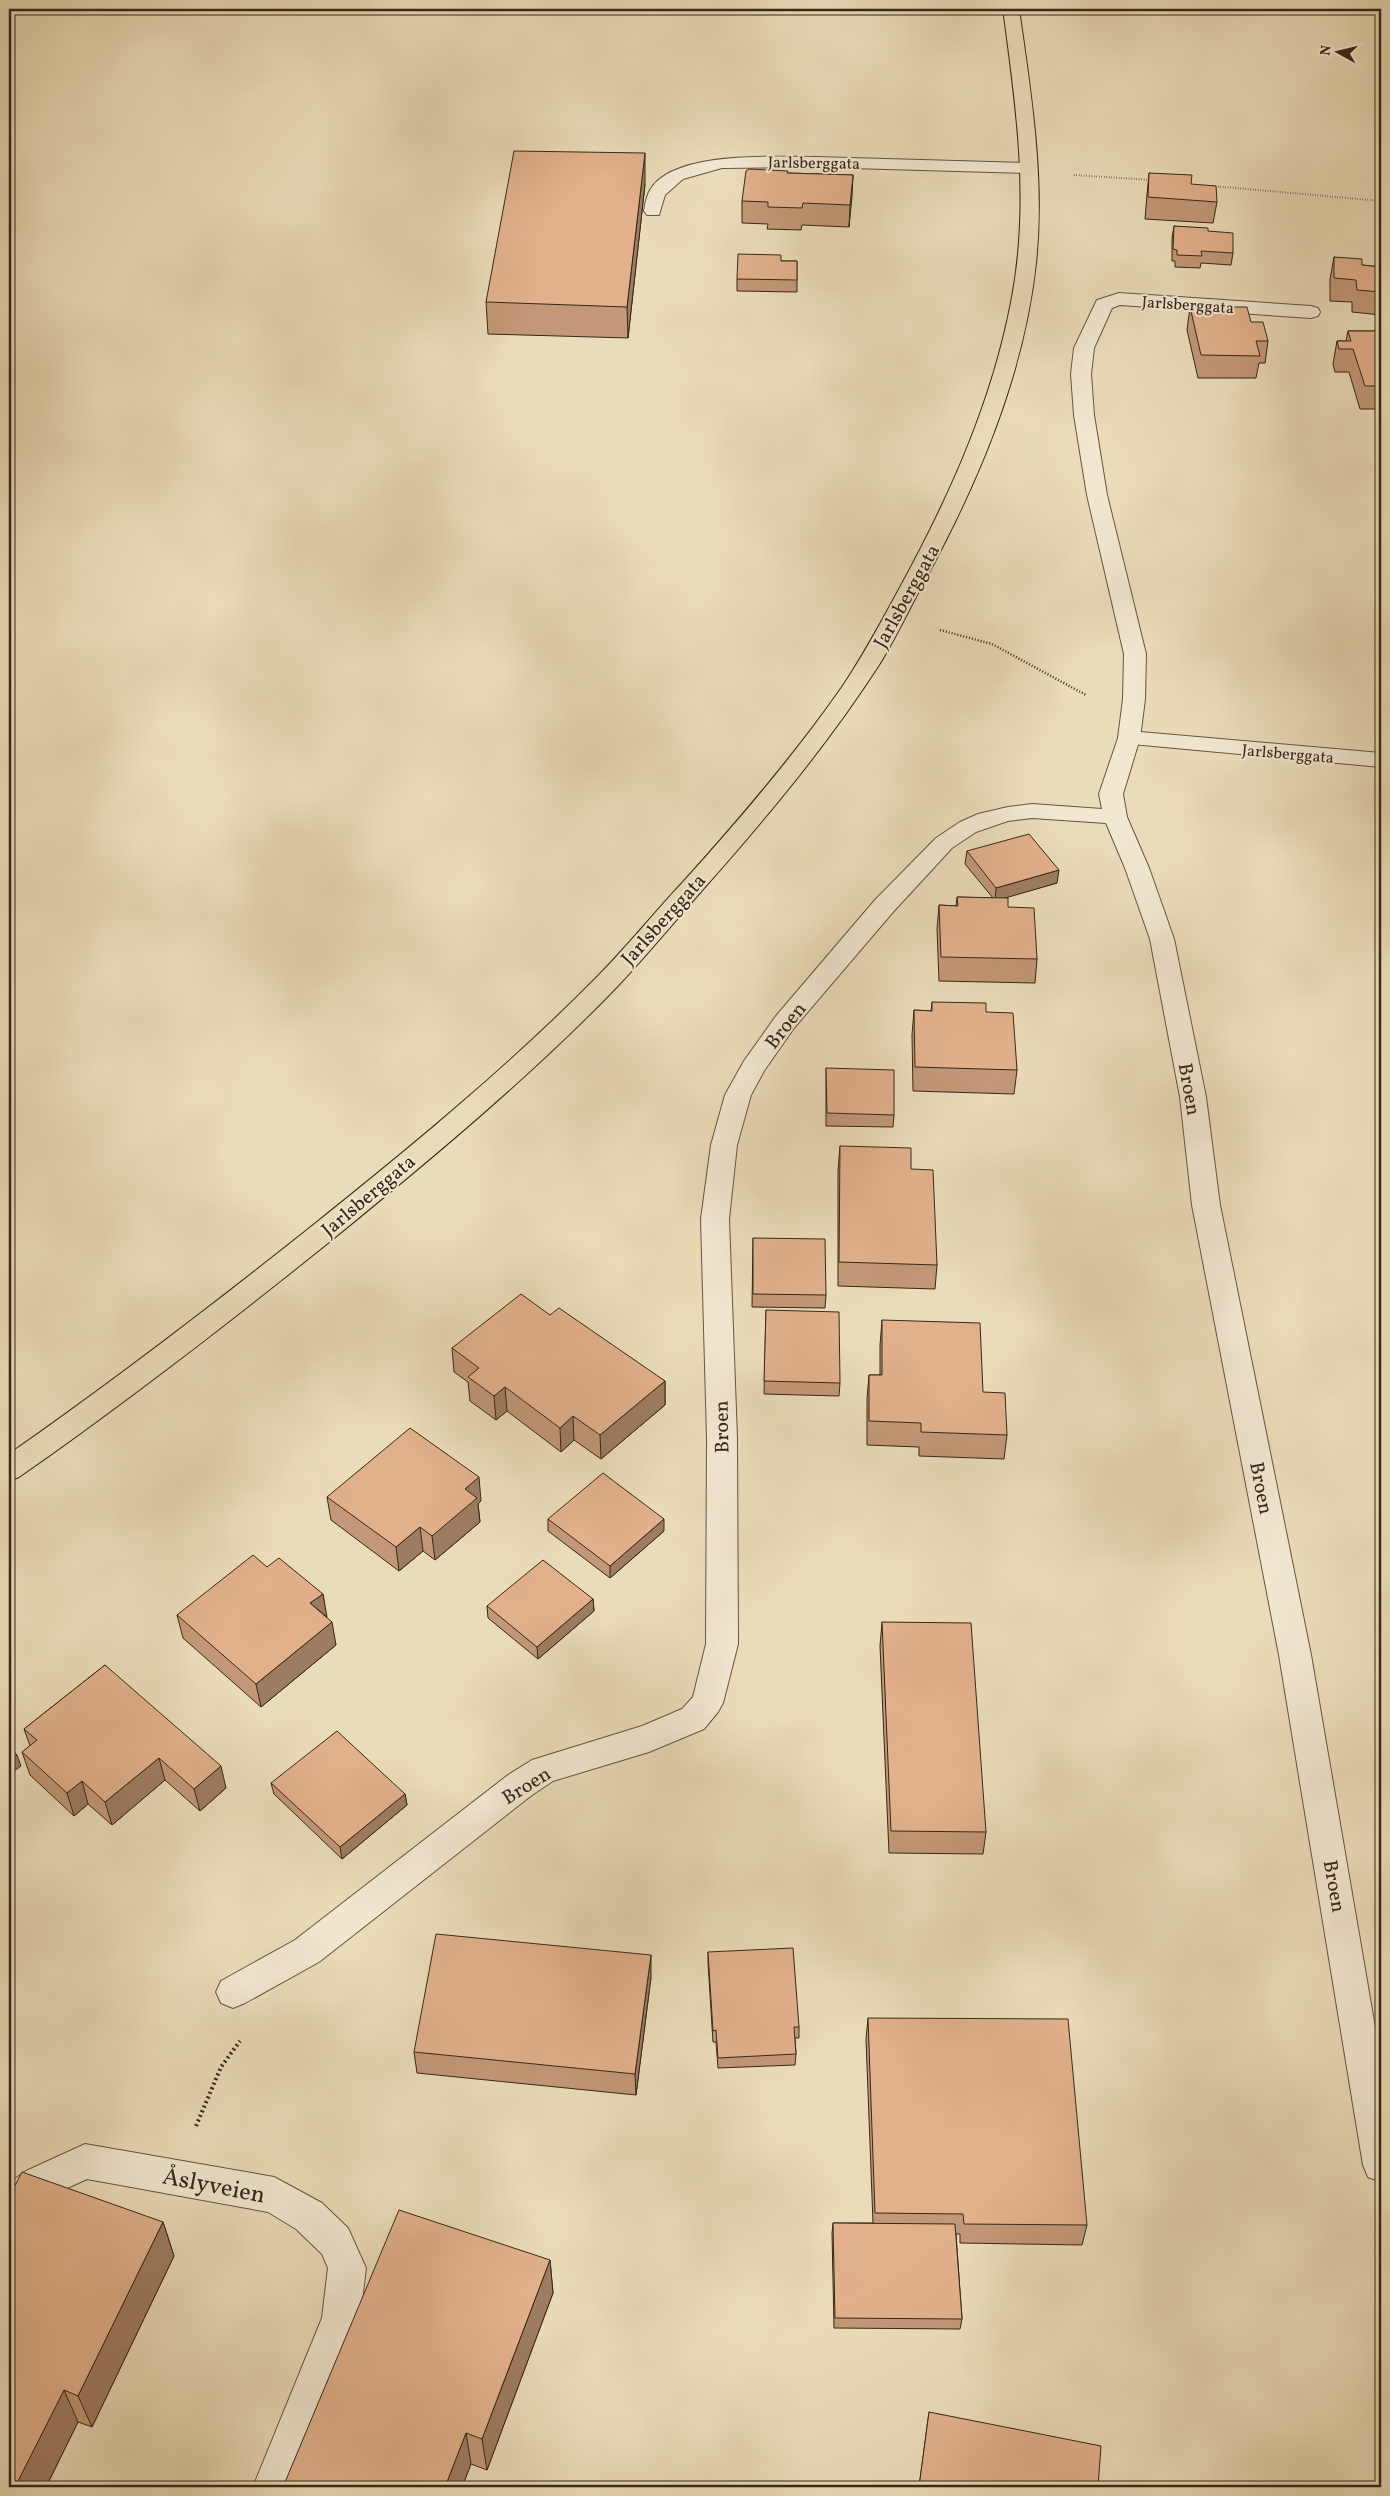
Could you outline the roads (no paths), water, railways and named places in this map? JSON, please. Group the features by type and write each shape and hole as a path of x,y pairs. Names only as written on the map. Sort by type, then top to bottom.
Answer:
{"main road":[{"name":"Jarlsberggata","path":"9,1469 98,1407 320,1236 475,1106 598,992 740,832 808,747 870,661 940,536 973,463 1001,386 1022,296 1029,242 1028,171 1019,67 1011,9"}],"street":[{"name":"Jarlsberggata","path":"653,211 657,193 676,175 721,163 816,162 1028,171"},
{"name":"Jarlsberggata","path":"1311,312 1119,299 1104,304 1093,323 1084,348 1081,374 1084,414 1097,495 1135,654 1131,728 1381,760"},
{"name":"Broen","path":"1131,728 1112,794 1115,817 1137,868 1162,939 1193,1097 1206,1205 1296,1665 1381,2165"},
{"name":"Broen","path":"233,1992 307,1951 520,1785 543,1770 649,1738 693,1719 707,1703 722,1644 722,1438 715,1219 724,1145 738,1095 753,1068 785,1022 884,906 944,843 968,827 986,819 1008,814 1052,812 1115,817"},
{"name":"Åslyveien","path":"9,2204 39,2183 85,2161 274,2195 309,2216 336,2241 347,2268 341,2318 273,2487"}]}
